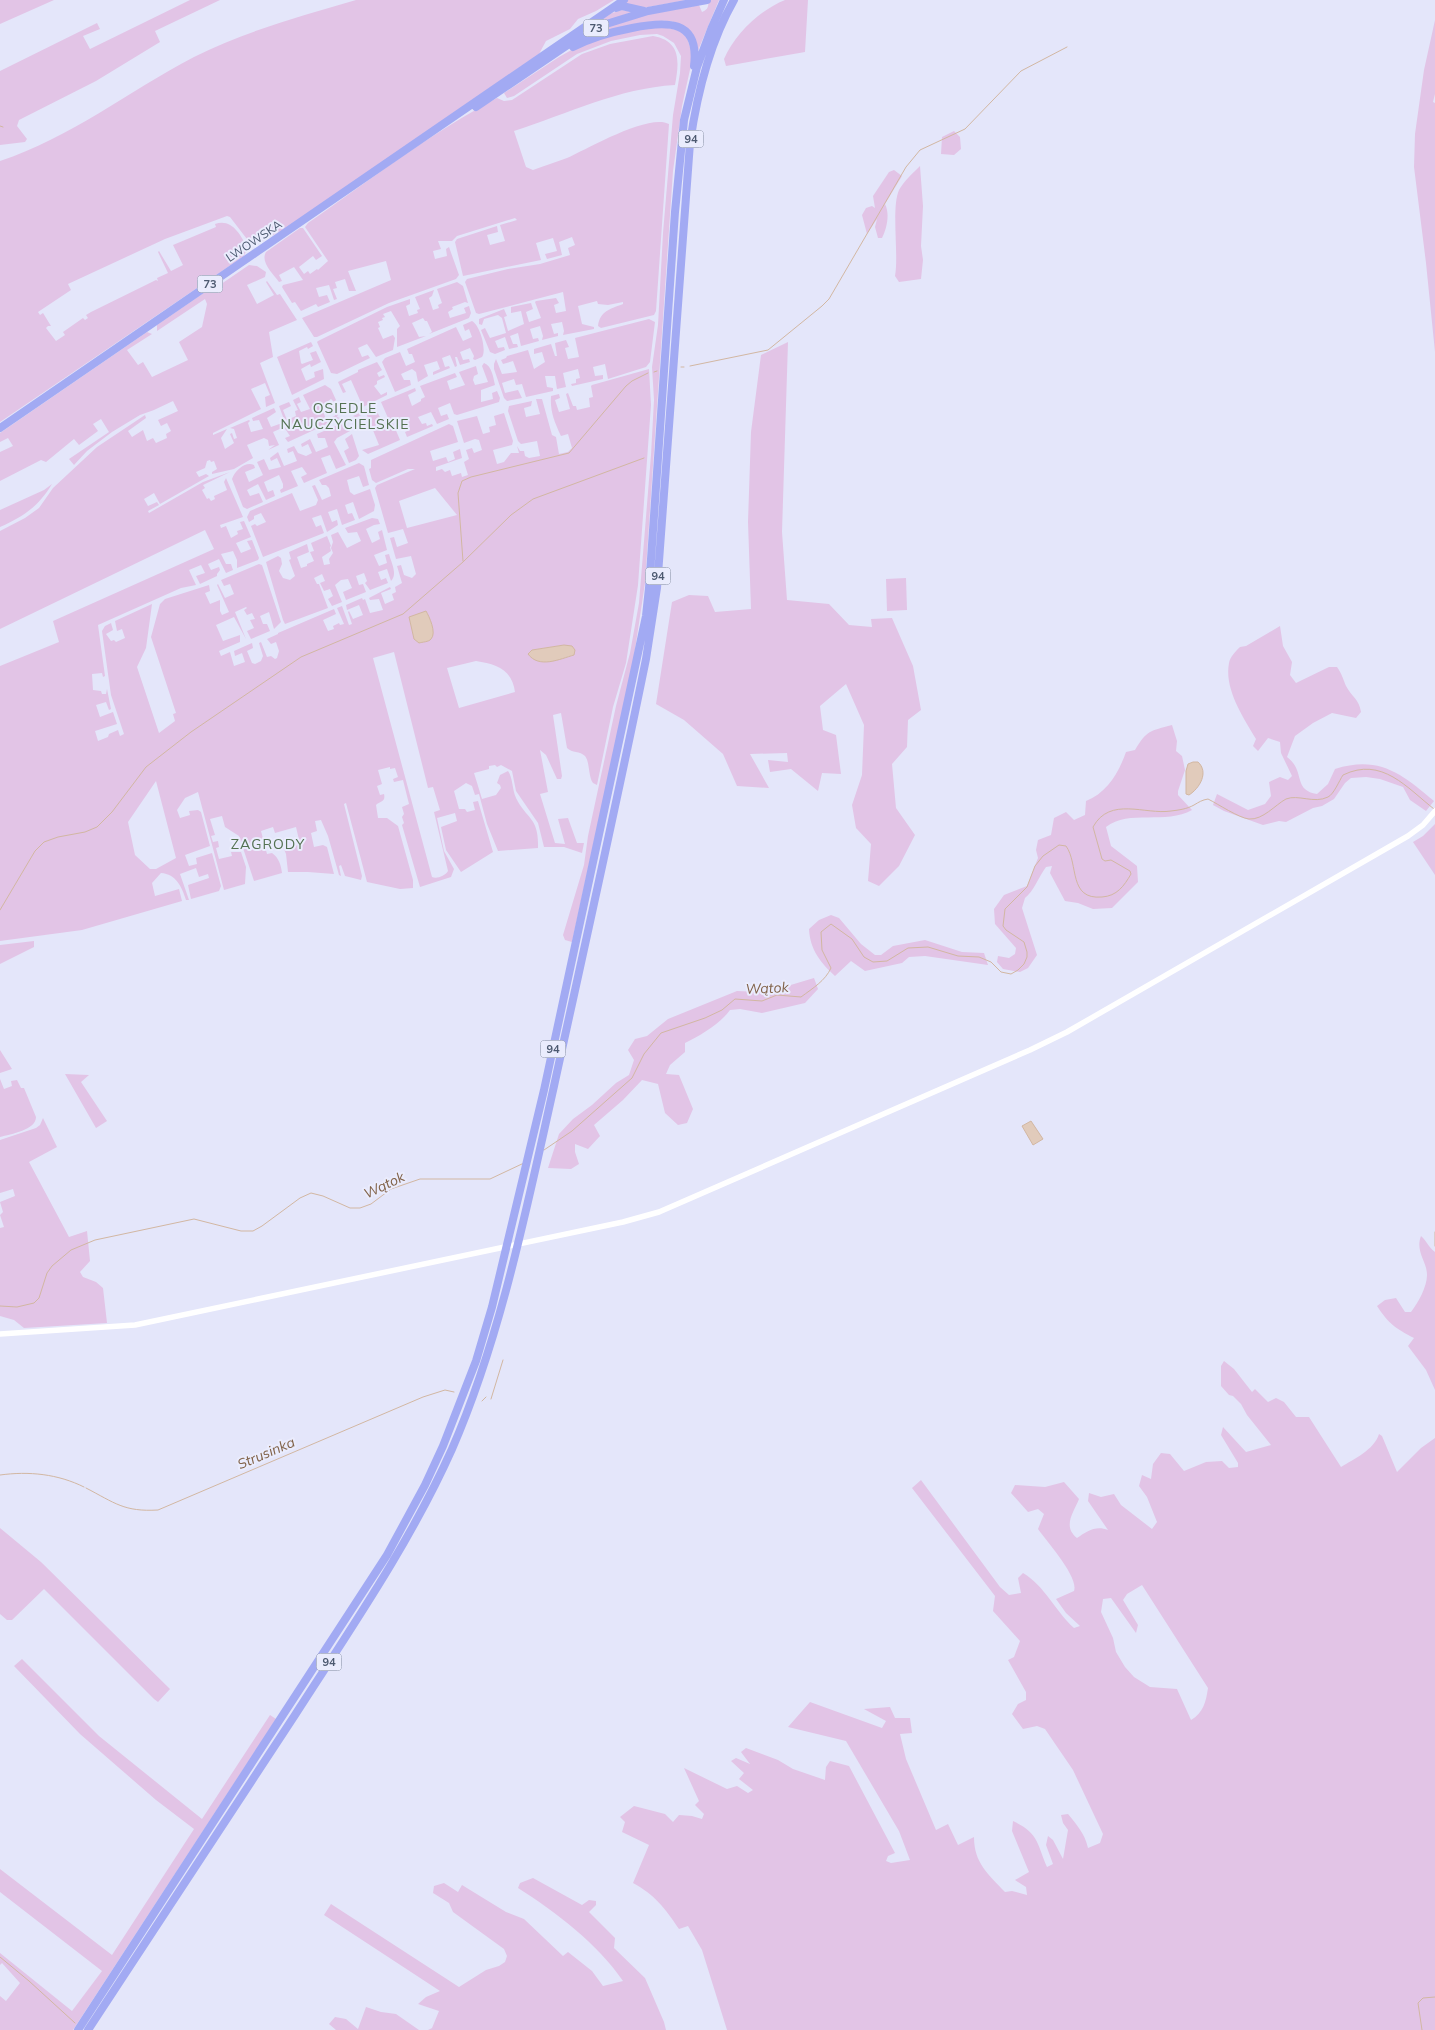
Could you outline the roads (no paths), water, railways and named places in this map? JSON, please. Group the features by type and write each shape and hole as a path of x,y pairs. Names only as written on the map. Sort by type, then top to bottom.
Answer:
{"main road":[{"name":"73","path":"603,15 624,0"},
{"name":"73","path":"551,58 581,36 603,25 648,11 704,0"},
{"name":"94","path":"88,2030 367,1604 412,1530 451,1450 468,1409 501,1307 542,1140 578,957 580,928 646,616 651,568 678,175 684,120 692,85 712,27 724,0"},
{"name":"94","path":"78,2030 387,1555 425,1485 463,1398 484,1335 502,1269 578,957 587,934 654,619 684,213 693,123 706,66 722,23 734,0"},
{"path":"603,15 622,6 648,11"},
{"name":"LWOWSKA","path":"0,428 603,15"},
{"path":"551,58 591,38 610,32 654,23 673,24 684,30 693,42 695,52 692,85"},
{"name":"LWOWSKA","path":"421,141 551,58"}],"street":[{"path":"0,1334 135,1325 614,1224 659,1212 1067,1032 1408,836 1433,813"}],"waterway":[{"path":"690,366 768,350 822,306 829,299 906,167 920,150 965,129 1021,71 1067,47"},
{"path":"463,561 458,493 462,481 471,477 569,453 626,386 648,373"},
{"path":"0,910 35,851 44,842 58,837 85,832 97,827 112,812 146,767 191,732 301,657 403,614 463,562 511,515 533,499 644,458"},
{"name":"Wątok","path":"544,1150 572,1131 632,1078 644,1054 661,1033 705,1018 722,1010 735,999 762,1001 777,995 801,997 822,981 831,968 822,950 821,932 831,924 852,939 864,957 873,962 887,961 908,948 928,947 958,956 979,957 991,962 1001,972 1011,974 1018,970 1024,964 1027,952 1024,942 1003,926 1005,909 1027,887 1035,866 1043,856 1059,845 1066,846 1070,853 1079,887 1084,893 1091,896 1102,897 1112,895 1123,886 1131,874 1130,871 1111,860 1105,861 1102,859 1093,827 1100,818 1109,812 1118,809 1174,811 1208,799 1240,816 1254,819 1264,815 1286,799 1317,800 1328,797 1343,775 1357,770 1370,769 1393,777 1434,809"},
{"name":"Wątok","path":"0,1306 17,1307 34,1303 39,1298 47,1273 52,1266 71,1250 95,1240 194,1219 241,1231 253,1231 300,1198 311,1193 323,1196 350,1208 360,1208 371,1204 391,1189 420,1179 490,1179 524,1163"},
{"path":"1435,1232 1435,1246"},
{"name":"Strusinka","path":"491,1399 503,1360"},
{"name":"Strusinka","path":"86,1488 128,1508 158,1510 423,1397 445,1390 454,1392"},
{"name":"Strusinka","path":"482,1401 486,1397"},
{"name":"Strusinka","path":"0,1475 22,1473 54,1476 84,1487"},
{"path":"0,1957 75,2023"},
{"path":"1422,2030 1418,2003 1423,1998 1435,1997"}],"district":[{"name":"OSIEDLE NAUCZYCIELSKIE","path":"345,416"},
{"name":"ZAGRODY","path":"268,844"}]}
